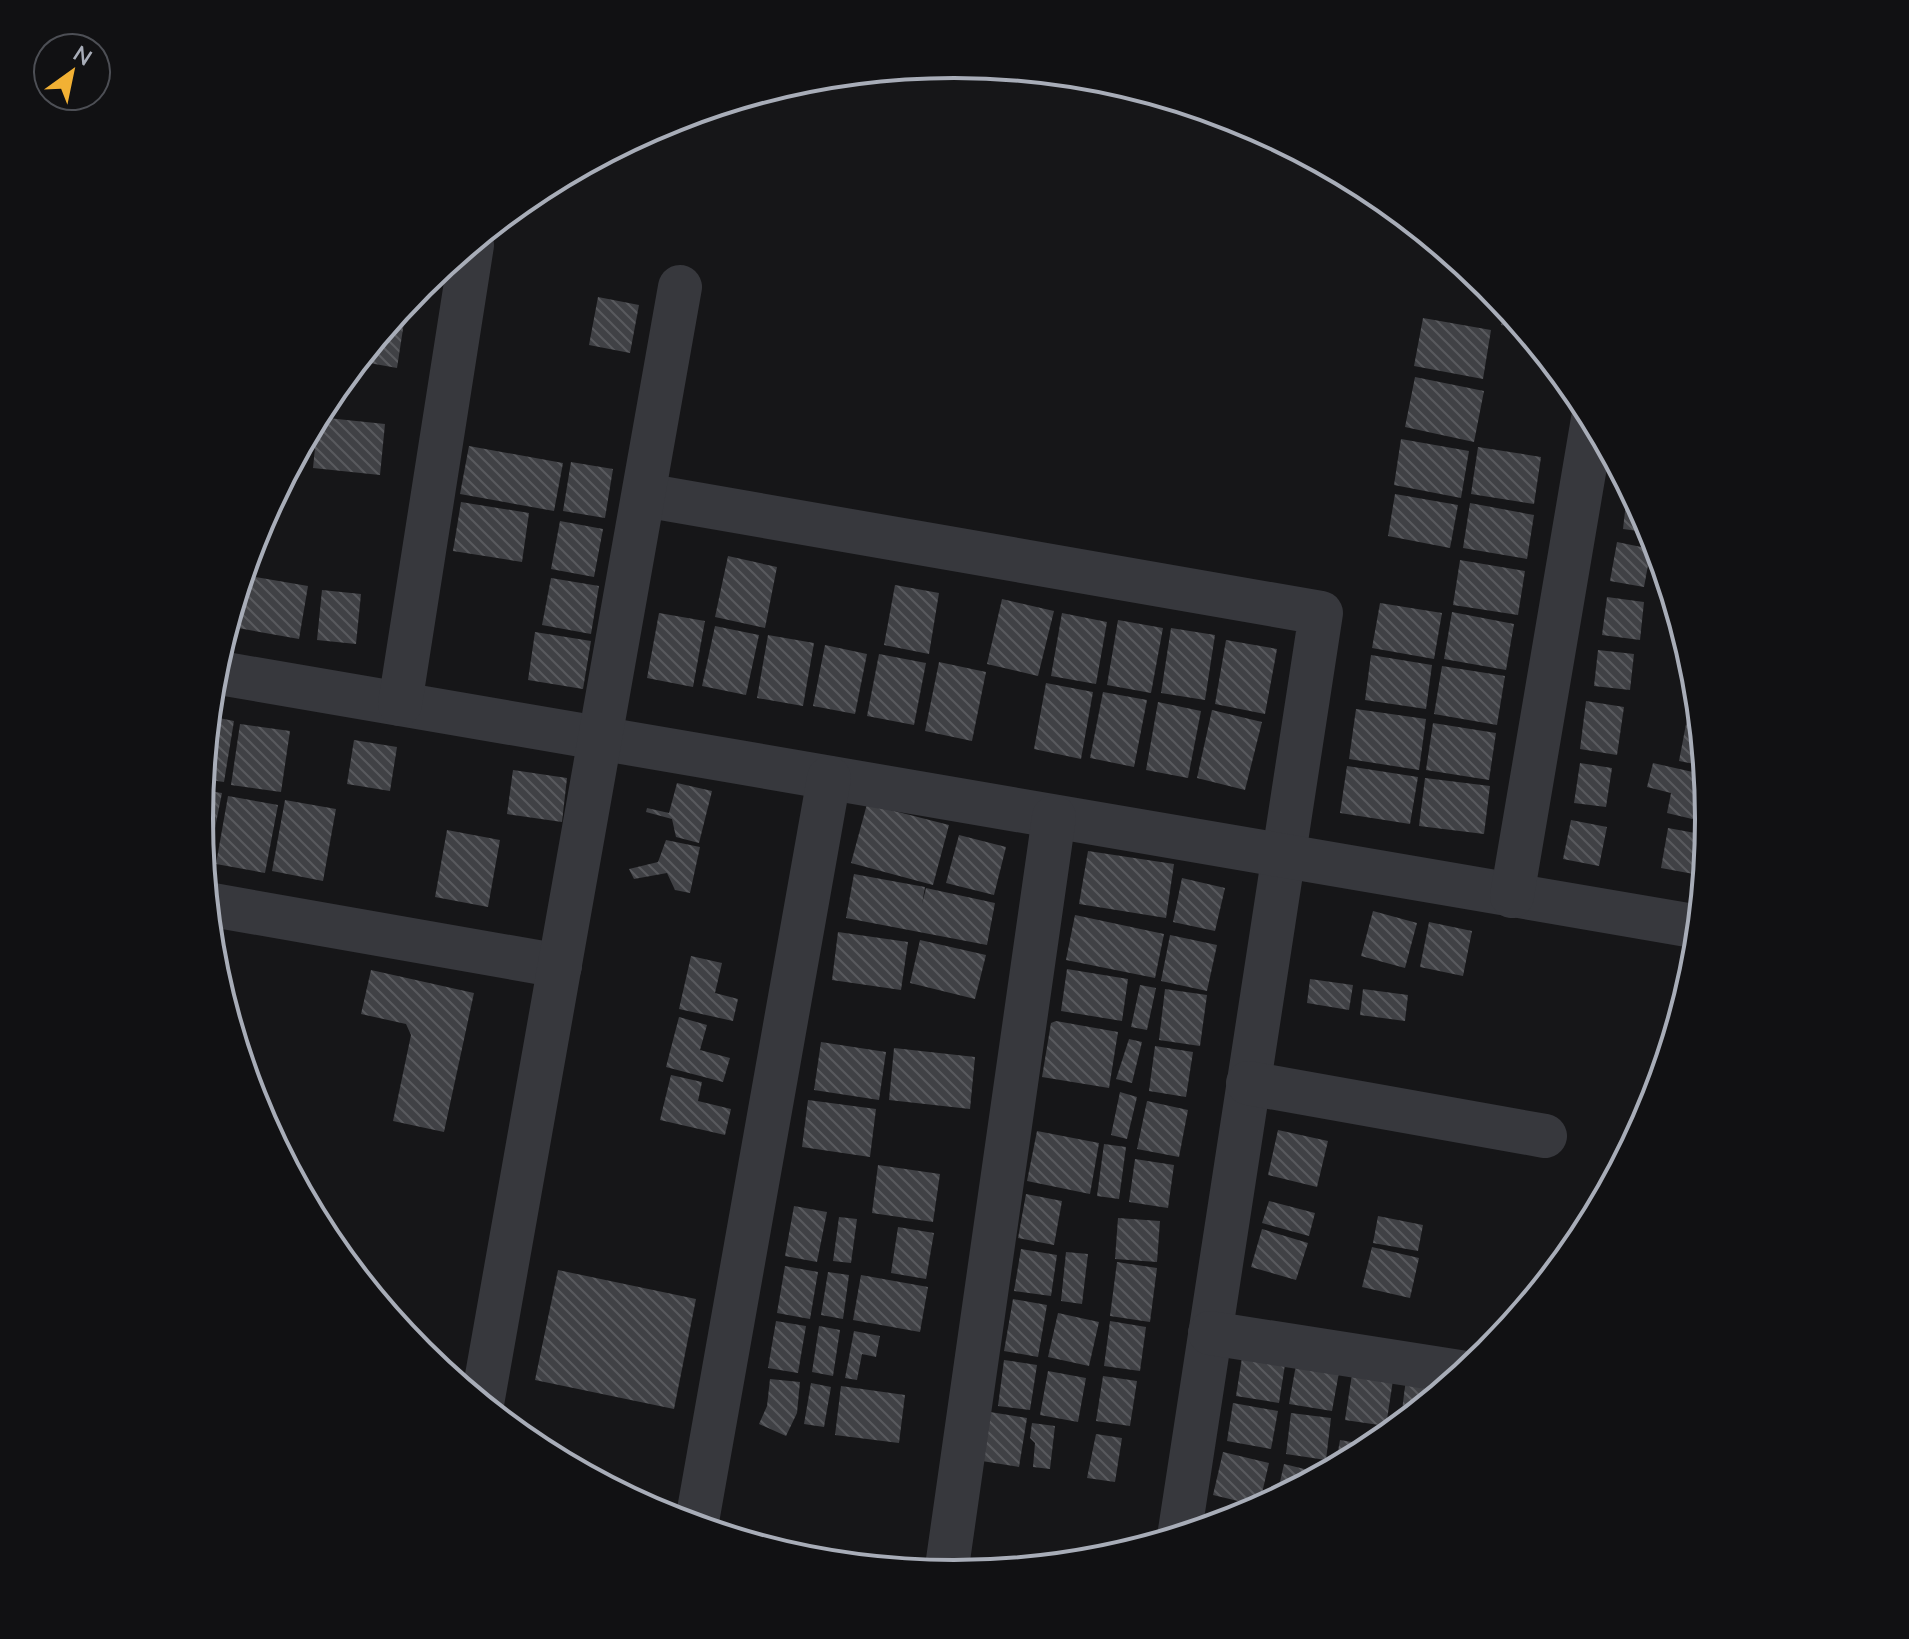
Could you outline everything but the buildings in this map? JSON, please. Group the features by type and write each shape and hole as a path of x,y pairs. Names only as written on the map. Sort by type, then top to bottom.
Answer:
{"street":[{"path":"400,704 470,259"},
{"path":"484,1392 680,287"},
{"path":"1512,896 1590,438"},
{"path":"644,495 1321,613 1181,1526"},
{"path":"227,674 1688,925"},
{"path":"698,1515 829,778"},
{"path":"948,1561 1054,817"},
{"path":"218,906 560,966"},
{"path":"1248,1083 1545,1136"},
{"path":"1210,1333 1450,1371"}]}
